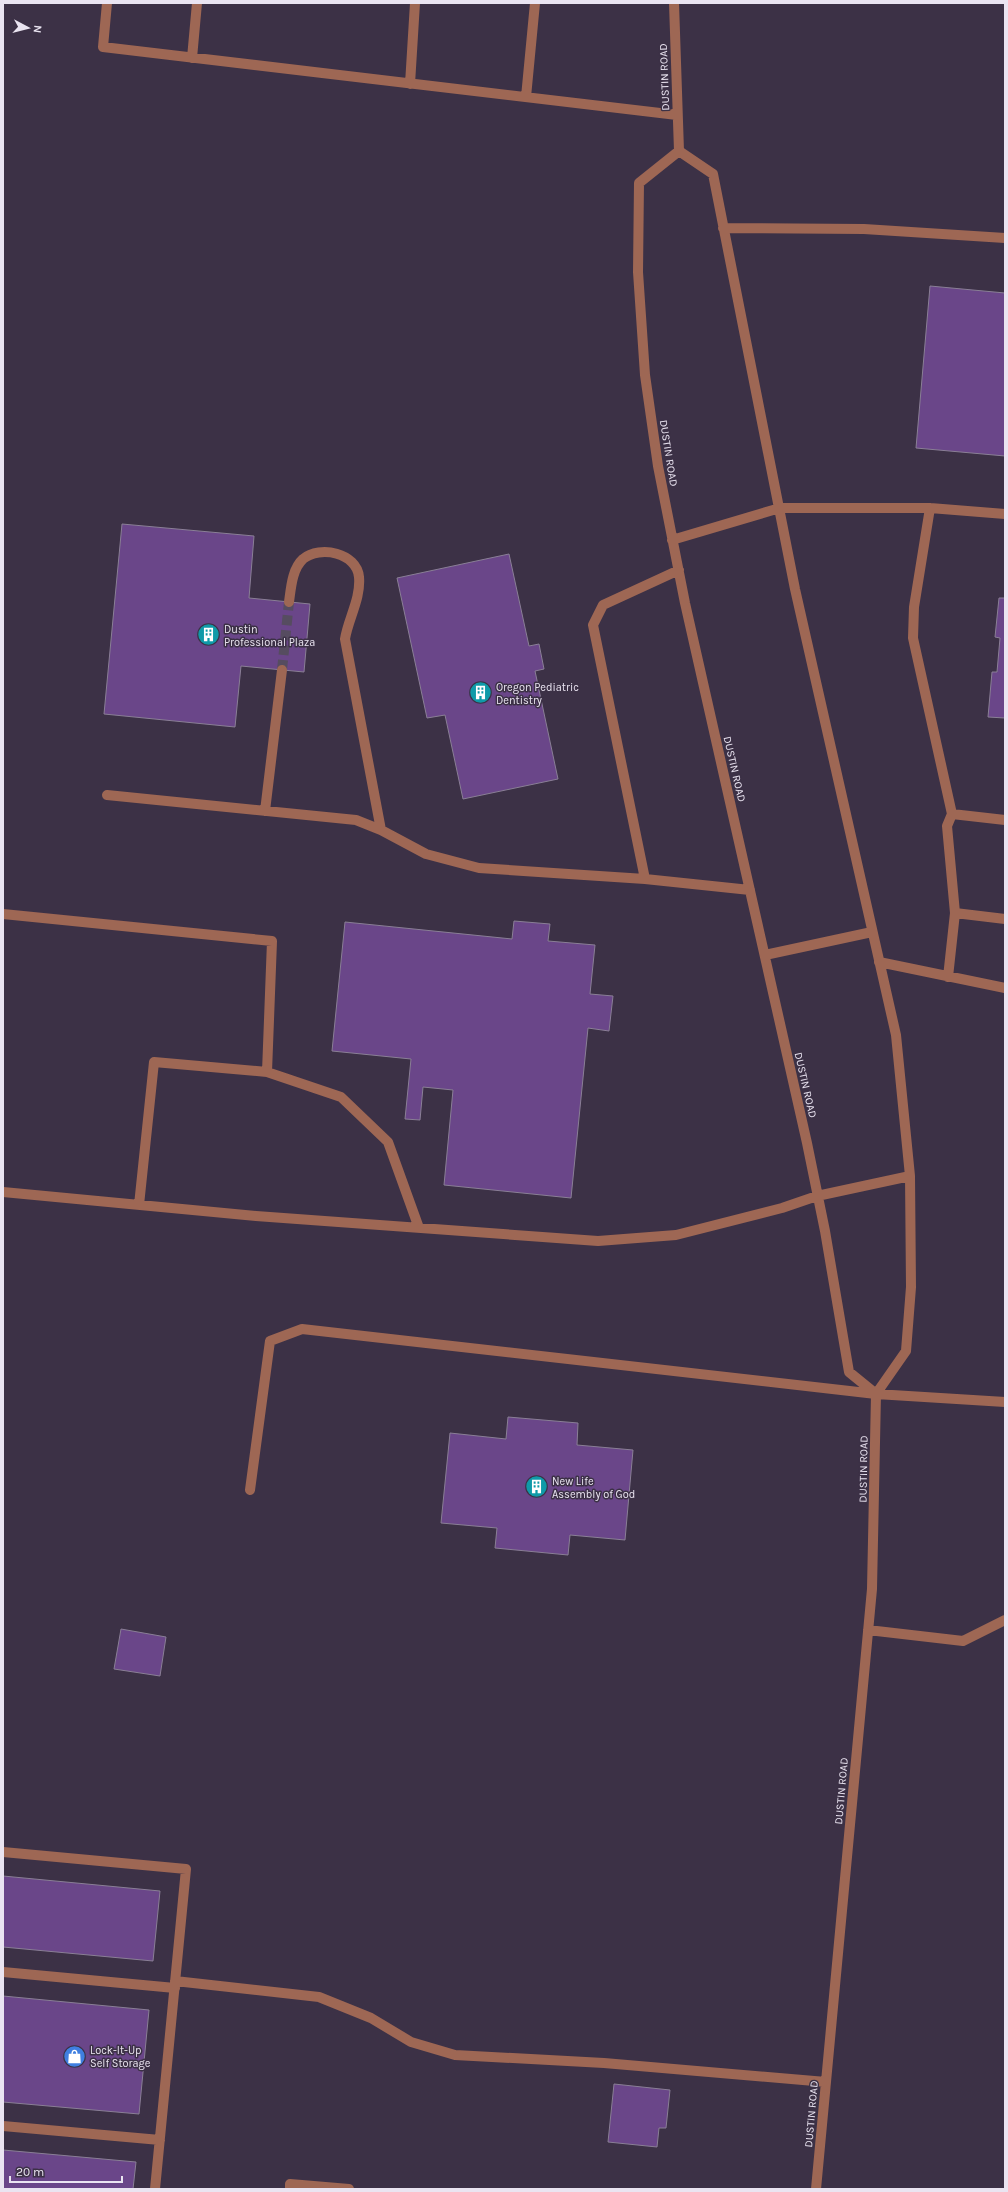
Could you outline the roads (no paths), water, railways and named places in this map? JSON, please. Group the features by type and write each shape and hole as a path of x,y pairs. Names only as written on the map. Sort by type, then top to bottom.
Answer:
{"street":[{"path":"107,3 103,47 677,115"},
{"path":"192,58 197,3"},
{"path":"410,84 415,3"},
{"path":"526,97 535,3"},
{"name":"DUSTIN ROAD","path":"674,3 679,151 639,183 638,272 645,375 658,466 672,540 765,955 817,1196 849,1372 876,1394 872,1589 816,2189"},
{"path":"679,151 713,174 795,589 896,1035 910,1176 911,1287 906,1351 876,1394"},
{"path":"723,228 864,229 1005,238"},
{"path":"672,540 780,508 930,508 1005,514"},
{"path":"930,508 914,607 913,638 952,814 947,826 955,913 948,977"},
{"path":"289,602 292,580 302,560 314,553 342,555 355,563 359,576 358,592 354,611 347,624 345,639 381,830"},
{"path":"645,879 594,625 603,604 679,570"},
{"path":"265,811 282,670"},
{"path":"107,796 356,820 381,830 426,854 479,868 645,879 750,890"},
{"path":"952,814 1005,820"},
{"path":"955,913 1005,919"},
{"path":"3,914 272,941 267,1072"},
{"path":"765,955 872,932"},
{"path":"879,962 1005,988"},
{"path":"139,1205 154,1062 267,1072 341,1097 388,1142 420,1228"},
{"path":"3,1192 256,1216 598,1241 676,1235 782,1208 817,1196 910,1176"},
{"path":"250,1490 270,1341 302,1330 876,1394 1005,1402"},
{"path":"868,1630 963,1641 1005,1620"},
{"path":"3,1852 186,1869 155,2189"},
{"path":"3,1972 319,1997 371,2018 411,2042 455,2055 604,2063 826,2082"},
{"path":"3,2126 160,2140"},
{"path":"290,2189 290,2184 349,2189"}],"tunnel":[{"path":"282,670 289,602"}],"place":[{"name":"Dustin Professional Plaza","path":"209,635"},
{"name":"Oregon Pediatric Dentistry","path":"481,693"},
{"name":"New Life Assembly of God","path":"537,1487"},
{"name":"Lock-It-Up Self Storage","path":"74,2056"}]}
